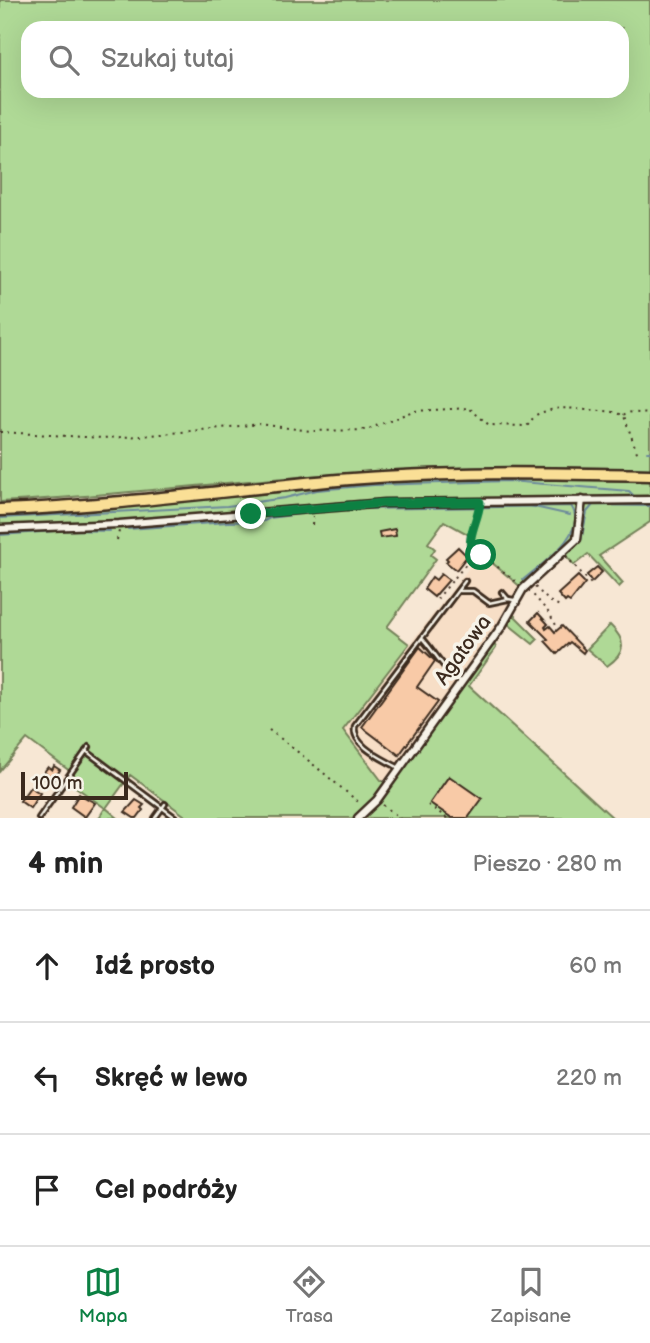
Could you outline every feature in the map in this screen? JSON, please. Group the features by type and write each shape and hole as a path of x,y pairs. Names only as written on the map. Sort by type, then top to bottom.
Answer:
{"highway":[{"path":"0,510 79,506 402,476 482,473 650,475"}],"street":[{"name":"Agatowa","path":"358,818 377,800 502,626 526,585 578,537 582,500"},
{"path":"0,529 119,524 385,503 650,500"}],"lane":[{"path":"398,768 358,742 354,729 359,718 465,581"},
{"path":"456,592 470,590 489,603 508,598"},
{"path":"502,592 516,601"},
{"path":"422,638 447,671 461,682"},
{"path":"39,818 88,749 176,818"},
{"path":"155,818 164,806"}],"path":[{"path":"0,432 92,438 142,436 260,424 310,431 366,430 394,417 423,409 469,408 486,424 509,427 527,426 536,415 565,407 614,411 624,416 638,455"},
{"path":"624,416 626,412 632,411 650,414"},
{"path":"437,599 472,557 472,526 479,512 480,502"},
{"path":"312,508 312,525"},
{"path":"117,540 119,524"},
{"path":"563,552 591,584"},
{"path":"472,557 484,556 562,607"},
{"path":"526,585 556,625"},
{"path":"269,730 306,757 368,811"},
{"path":"377,800 400,818"},
{"path":"428,805 446,818"}],"shaded area":[{"path":"479,555 484,556 523,589 508,617 388,785 381,780 343,730"}],"green space":[{"path":"0,0 650,0 650,469 502,468 391,471 0,502"},
{"path":"469,478 650,481 650,522 599,556 623,583 619,587 588,554 574,565 563,552 523,589 484,556 479,555 473,537 444,521 428,543 435,549 431,555 436,559 387,627 409,644 343,730 381,780 388,784 511,612 538,639 533,644 508,624 494,643 496,648 469,686 613,818 188,818 130,775 106,808 118,818 99,818 105,808 66,780 71,772 27,739 0,771 0,515 117,508 352,485"},
{"path":"610,625 619,636 622,647 618,656 607,666 587,649"}],"building":[{"path":"395,529 396,536 380,538 379,532"},
{"path":"458,547 467,556 456,570 446,562 446,558"},
{"path":"597,567 602,572 592,582 587,575"},
{"path":"441,574 449,580 434,597 424,589 432,577 436,580"},
{"path":"578,576 585,583 570,602 565,602 558,594"},
{"path":"538,613 548,624 546,629 550,626 555,632 562,626 585,650 583,653 570,642 557,654 545,641 548,639 530,621"},
{"path":"420,647 435,661 417,687 438,702 399,755 362,727"},
{"path":"54,766 60,770 51,783 45,779 48,775 44,772 48,767 52,770"},
{"path":"449,776 482,799 468,818 452,818 430,803"},
{"path":"30,787 40,793 30,808 20,801"},
{"path":"79,794 95,803 85,817 71,807"},
{"path":"136,800 144,805 137,818 134,818 125,812"}],"waterway":[{"path":"0,518 227,506 285,498 317,490 374,485 509,481 629,491 633,495"},
{"path":"581,541 587,512 593,505 650,506"},
{"path":"530,506 570,515"},
{"path":"354,509 571,506 575,516 569,537 551,557 523,580"},
{"path":"318,512 344,510"},
{"path":"128,529 264,521 307,513"},
{"path":"0,535 69,530 110,531"}],"route":[{"path":"251,514 385,503 480,502 479,512 472,526 470,551 472,557 481,555"}]}
